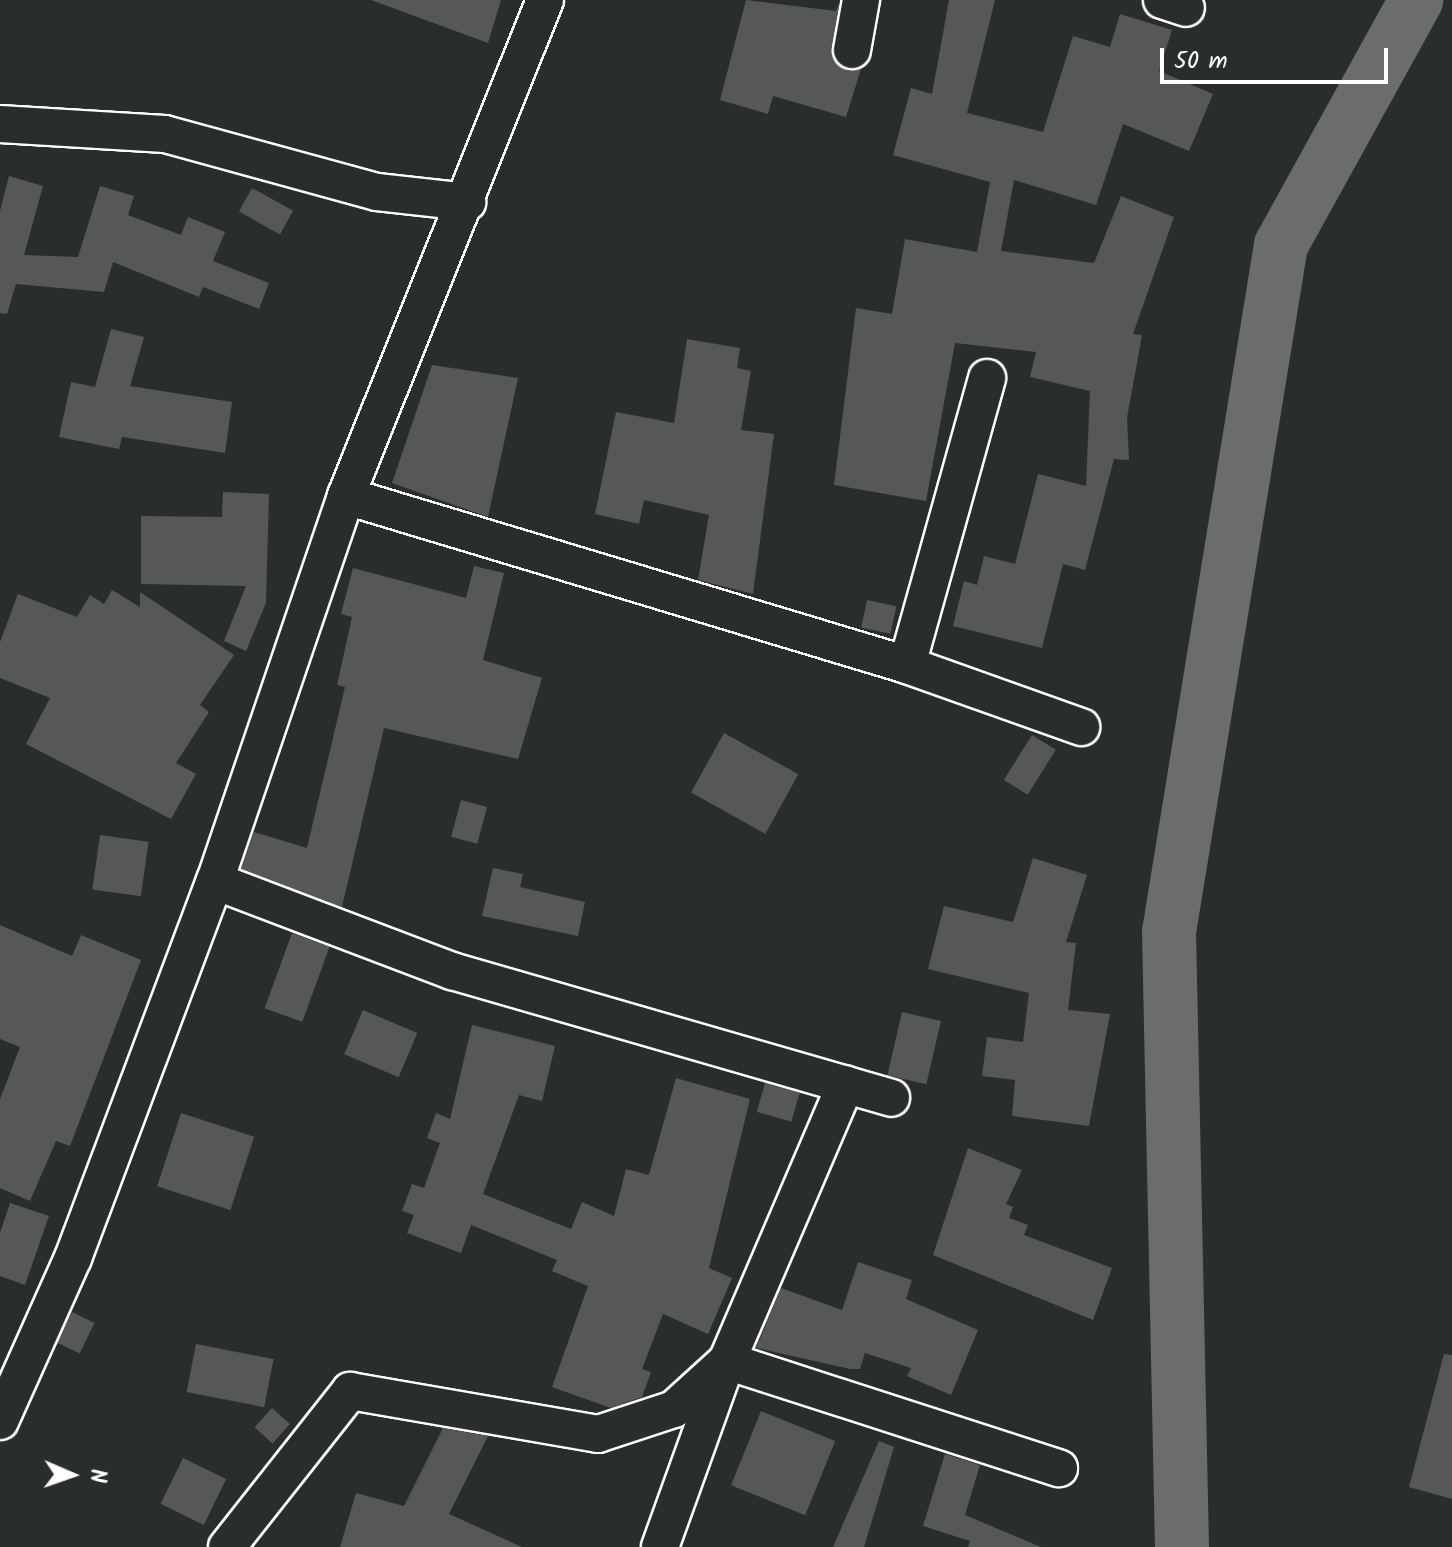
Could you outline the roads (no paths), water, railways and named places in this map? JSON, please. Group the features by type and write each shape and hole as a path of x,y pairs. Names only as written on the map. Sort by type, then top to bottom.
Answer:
{"street":[{"path":"0,1421 73,1258 215,881 346,496 467,202 545,0"},
{"path":"852,50 861,0"},
{"path":"0,124 165,134 377,192 467,202"},
{"path":"907,665 987,378"},
{"path":"346,496 907,665 1081,727"},
{"path":"215,881 452,971 891,1098"},
{"path":"660,1547 727,1361 846,1084"},
{"path":"727,1361 1059,1468"},
{"path":"227,1547 350,1391 598,1434 674,1409 727,1361"}],"waterway":[{"path":"1182,1547 1169,932 1281,245 1416,0"}]}
